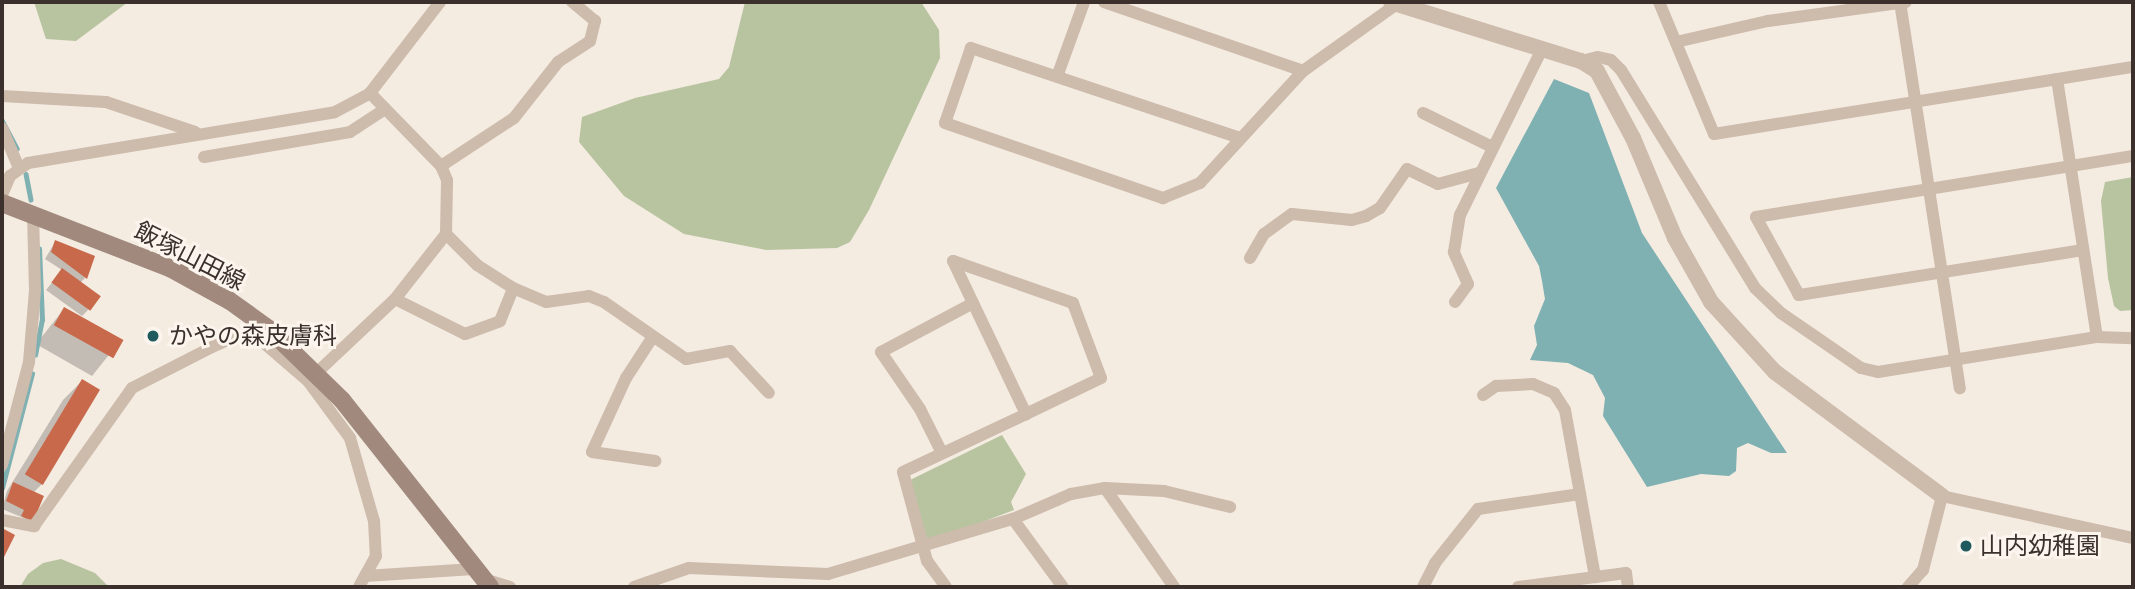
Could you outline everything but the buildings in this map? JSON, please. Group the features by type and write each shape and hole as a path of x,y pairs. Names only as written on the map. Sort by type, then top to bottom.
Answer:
{"main road":[{"name":"飯塚山田線","path":"2,204 196,281 269,329 313,377 482,578"}],"street":[{"path":"2,195 19,168 195,132 335,112 370,93 440,2"},
{"path":"441,166 514,118 558,62 590,41 595,21 572,2"},
{"path":"1058,74 1084,2"},
{"path":"1104,2 1303,71"},
{"path":"1659,2 1714,134 2133,67"},
{"path":"1676,42 1768,22 1902,2 1914,101 1960,388"},
{"path":"1240,138 1058,74 971,48 945,123 1163,198 1200,183 1303,71 1394,3 1581,61 1608,87 1675,238 1712,302 1740,337 1775,372 1942,496 2133,538"},
{"path":"1455,302 1468,284 1454,253 1455,239 1479,173 1542,49"},
{"path":"1581,61 1598,57 1611,60 1621,70 1755,288 1781,313 1861,368 1878,372 2097,337 2133,338"},
{"path":"2057,79 2097,337"},
{"path":"313,377 395,299 446,234 448,191 441,166 370,93"},
{"path":"2,96 106,102 195,132"},
{"path":"204,157 350,132 385,109"},
{"path":"1423,113 1492,147"},
{"path":"2,128 19,168"},
{"path":"2083,250 1799,295 1756,218 2133,156"},
{"path":"1250,258 1264,234 1292,214 1352,220 1366,216 1380,208 1407,169 1438,184 1479,173"},
{"path":"2,465 29,362 35,290 33,215"},
{"path":"446,234 477,265 513,288 546,302 589,296 604,302 652,338 686,359 730,351 769,393"},
{"path":"946,587 927,561 903,472 942,453 1026,414 1101,378 1073,303 953,261 1026,414"},
{"path":"395,299 465,334 500,321 513,288"},
{"path":"942,453 920,409 881,352 973,303"},
{"path":"2,520 34,526 132,388 232,338 250,337 265,344 313,377 350,438 377,541 376,556 362,582"},
{"path":"652,338 626,378 592,452 655,461"},
{"path":"1483,394 1516,383 1554,393 1565,410 1595,577"},
{"path":"634,587 689,568 828,574 924,548 1013,519 1071,494 1105,488 1164,491 1230,507"},
{"path":"1105,488 1174,587"},
{"path":"1423,587 1435,562 1478,509 1580,494"},
{"path":"1908,587 1923,570 1942,496"},
{"path":"1013,519 1063,587"},
{"path":"1518,587 1626,573 1628,587"},
{"path":"825,587 828,574"},
{"path":"362,582 482,578 510,587"}],"green space":[{"path":"34,2 128,2 76,41 46,39"},
{"path":"745,2 921,2 939,30 940,58 869,210 850,242 837,248 766,250 684,234 624,196 579,142 582,117 635,98 719,79 729,67"},
{"path":"2133,177 2133,310 2120,311 2114,306 2108,278 2101,201 2105,182"},
{"path":"1002,435 1026,474 1011,502 1014,510 935,540 925,537 910,480"},
{"path":"61,559 95,573 109,587 20,587 28,574 43,563"}],"water":[{"path":"1554,79 1589,93 1642,233 1787,453 1771,453 1748,443 1737,448 1736,471 1729,476 1701,474 1647,487 1603,416 1605,398 1593,375 1568,363 1530,360 1537,345 1534,326 1545,299 1542,281 1539,266 1496,188"}],"waterway":[{"path":"2,120 17,148"},
{"path":"26,174 31,200"},
{"path":"35,355 42,320 39,249"},
{"path":"2,488 32,374"}],"place":[{"name":"かやの森皮膚科","path":"153,336"},
{"name":"山内幼稚園","path":"1966,546"}]}
